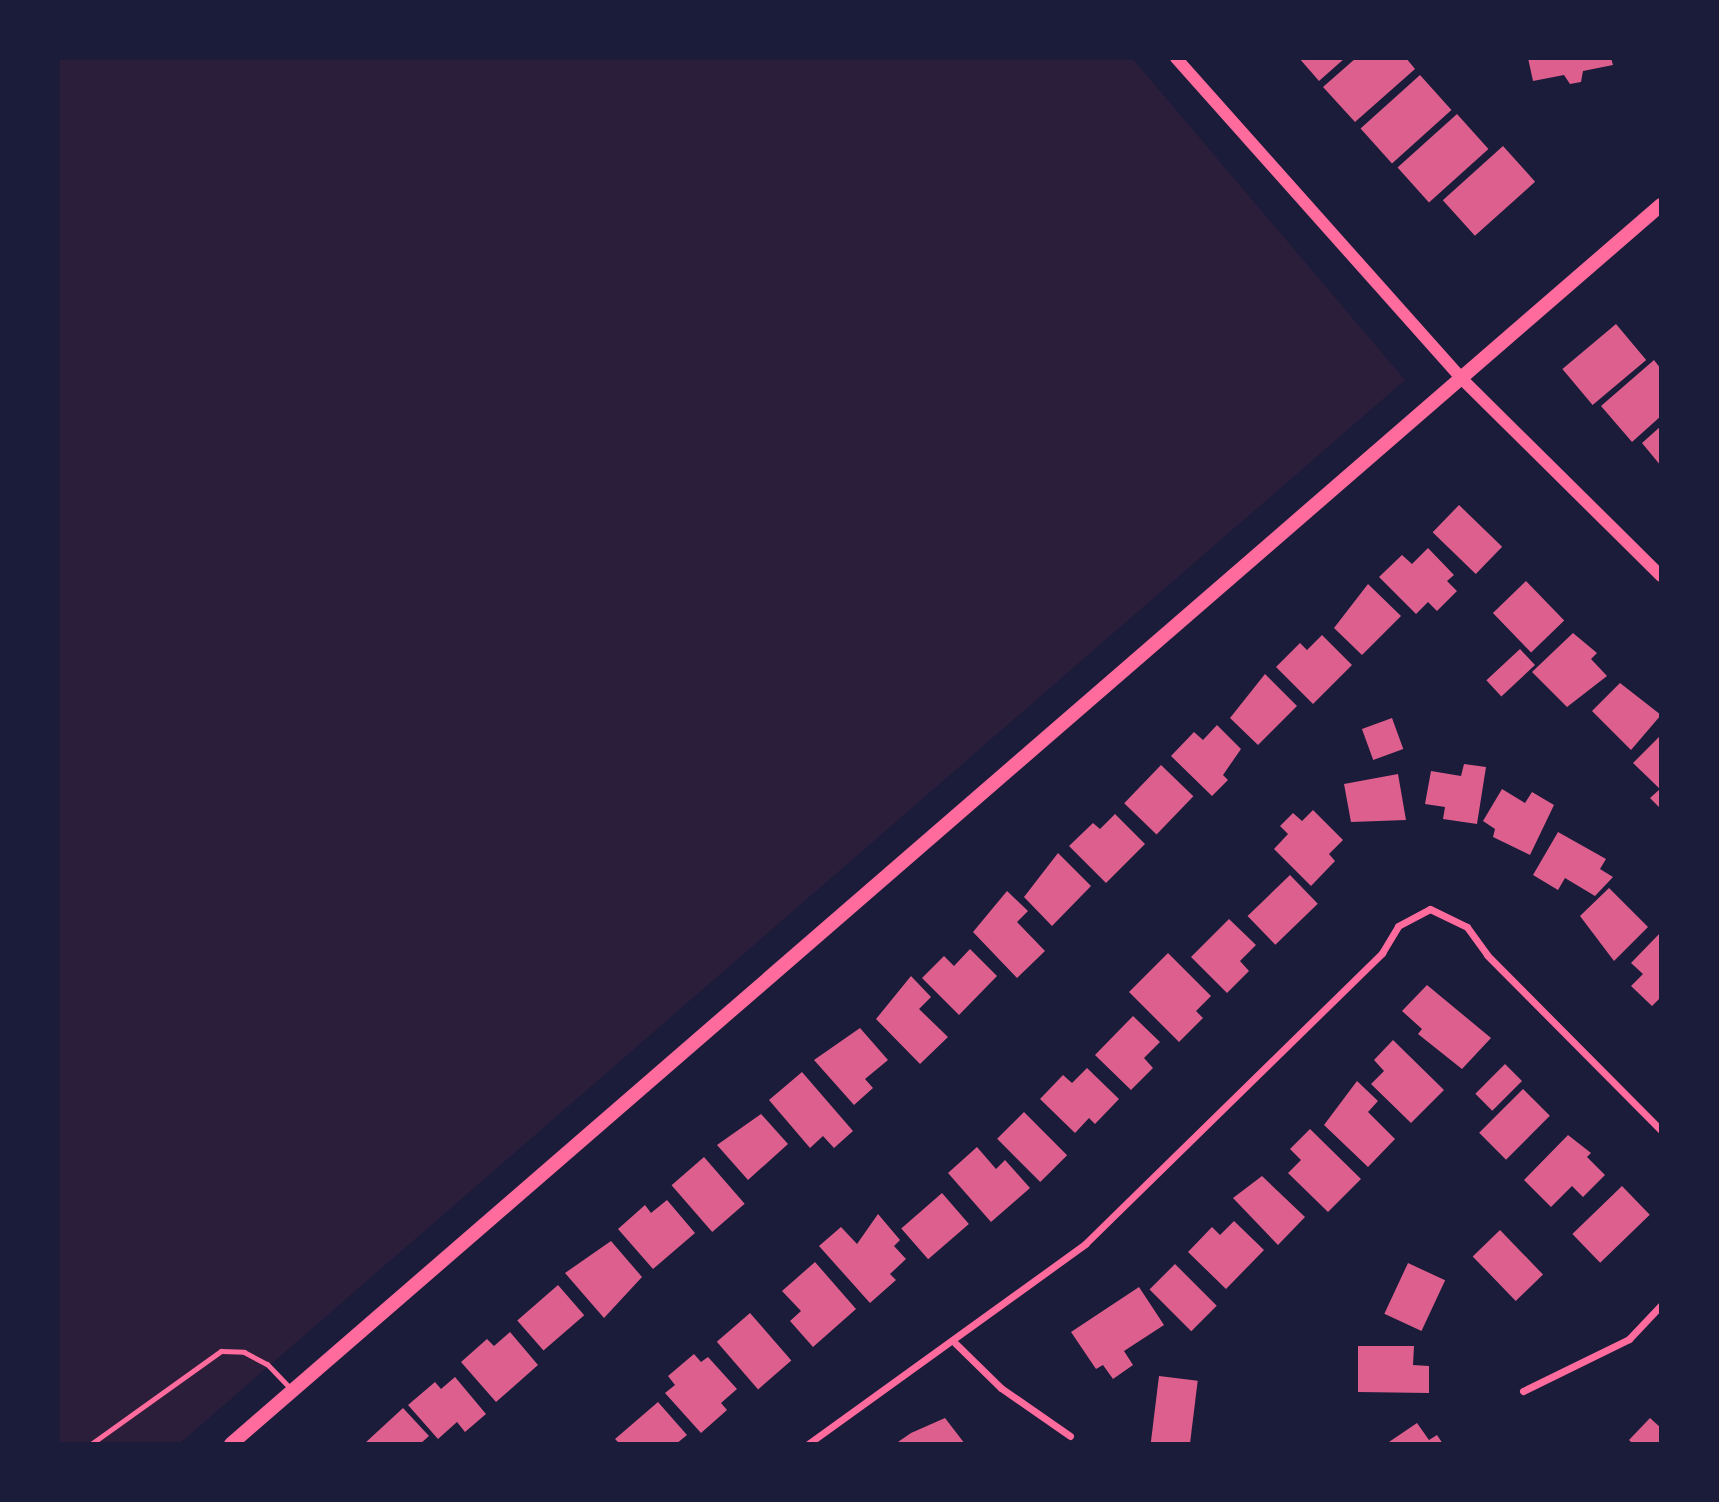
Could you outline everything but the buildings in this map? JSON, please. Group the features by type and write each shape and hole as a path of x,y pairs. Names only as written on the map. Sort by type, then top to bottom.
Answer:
{"main road":[{"path":"231,1444 1661,205"}],"street":[{"path":"1176,58 1462,379 1661,576"},
{"path":"808,1444 955,1343 1085,1244 1382,953 1398,926 1430,909 1467,927 1487,955 1661,1130"},
{"path":"1523,1391 1629,1339 1661,1305"},
{"path":"955,1343 1001,1388 1070,1436"}],"lane":[{"path":"91,1444 221,1351 244,1352 267,1364 292,1390"}],"shaded area":[{"path":"58,58 1132,58 1405,380 179,1444 58,1444"}]}
